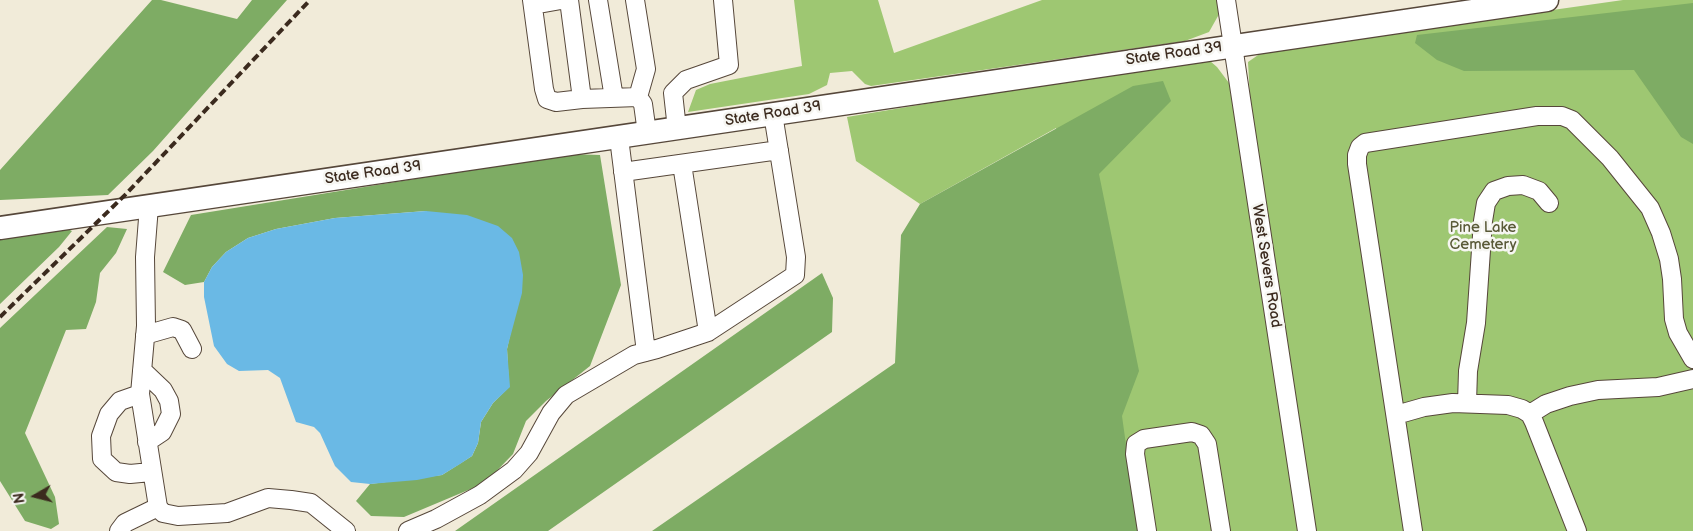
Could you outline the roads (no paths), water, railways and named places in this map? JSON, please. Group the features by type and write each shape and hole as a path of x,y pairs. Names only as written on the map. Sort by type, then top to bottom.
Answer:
{"main road":[{"name":"State Road 39","path":"0,228 1547,0"}],"street":[{"path":"561,0 533,2 544,89 548,99 556,102 638,97"},
{"path":"568,0 582,99"},
{"path":"598,0 614,98"},
{"path":"635,0 646,68 638,97"},
{"path":"677,129 673,93 686,80 729,65 723,0"},
{"name":"West Severs Road","path":"1231,2 1232,46 1307,531"},
{"path":"638,97 643,104 647,134"},
{"path":"408,531 436,519 480,495 514,470 528,453 551,413 566,395 634,355 708,332 795,276 796,257 773,114"},
{"path":"1413,531 1357,164 1360,147 1374,140 1550,114 1572,120 1610,158 1650,208 1661,233 1669,259 1674,319 1678,333 1693,359"},
{"path":"619,138 646,352"},
{"path":"623,172 778,150"},
{"path":"682,164 708,332"},
{"path":"1467,403 1468,371 1476,323 1482,221 1486,203 1494,191 1523,185 1539,191 1549,203"},
{"path":"150,206 145,256 145,336 140,394 158,507 163,513 178,516 227,513 268,498 310,503 346,531"},
{"path":"145,336 173,327 182,330 192,349"},
{"path":"142,370 163,390 169,401 171,414 162,432 147,442"},
{"path":"1530,414 1546,404 1570,396 1605,390 1666,386 1693,379"},
{"path":"140,394 120,401 108,414 101,436 102,459 116,472 130,474 152,472"},
{"path":"1396,415 1424,406 1467,403 1508,405 1522,409 1530,414 1577,531"},
{"path":"1147,531 1135,454 1136,444 1144,439 1192,432 1201,435 1207,444 1221,531"},
{"path":"119,531 125,523 158,507"}],"water":[{"path":"426,211 467,215 498,226 512,238 519,252 523,275 522,293 507,349 510,387 493,403 481,422 478,443 472,456 442,475 417,480 370,484 351,482 335,466 320,433 314,427 296,422 280,378 268,370 239,371 227,364 214,346 204,297 204,282 212,267 226,252 248,238 276,229 335,218"}],"railway":[{"path":"0,317 126,194 310,0"}],"park label":[{"name":"Pine Lake Cemetery","path":"1483,236"}]}
